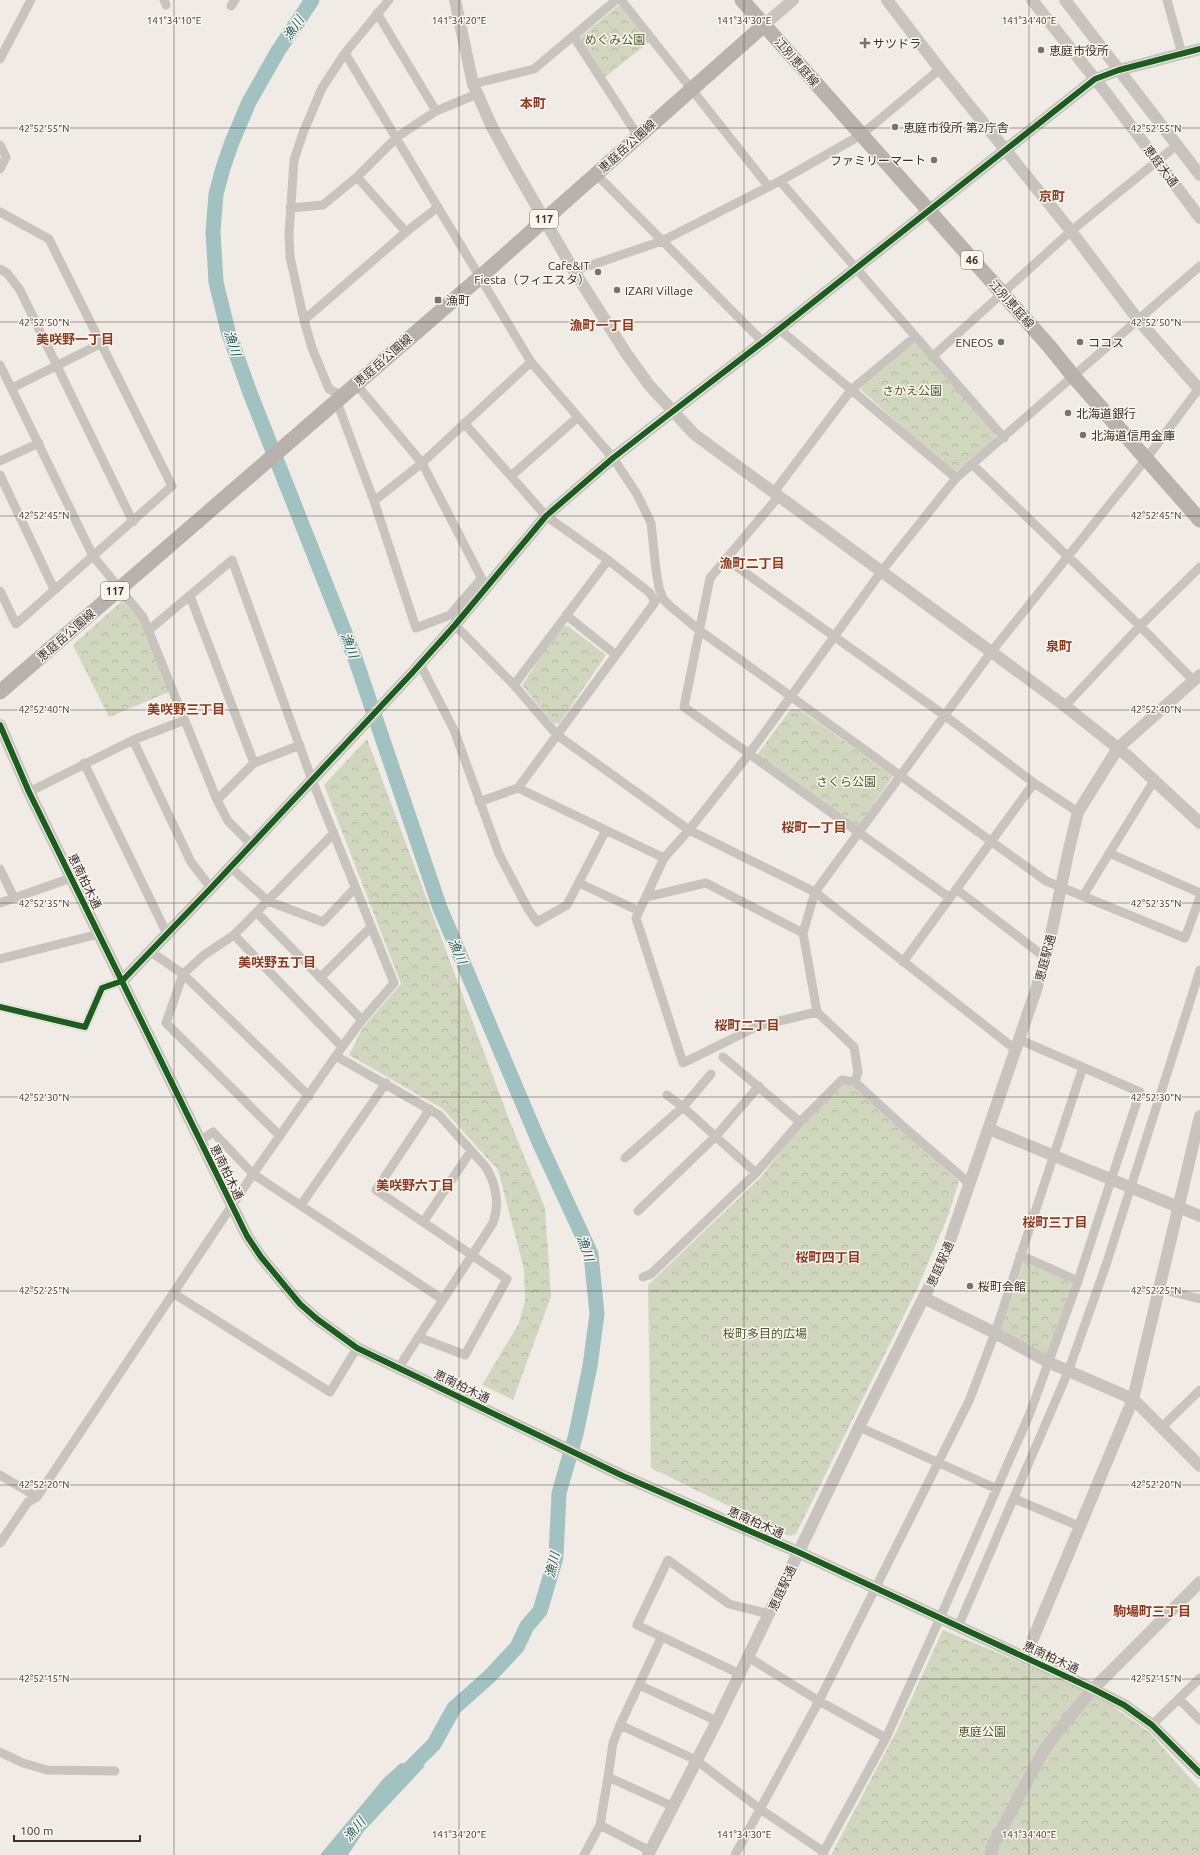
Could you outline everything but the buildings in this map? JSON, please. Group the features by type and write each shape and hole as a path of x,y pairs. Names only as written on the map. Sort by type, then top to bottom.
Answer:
{"main road":[{"name":"江別恵庭線","path":"742,0 1049,346 1074,377 1200,520"},
{"name":"恵庭岳公園線","path":"0,692 120,587 233,493 479,278 764,25"}],"street":[{"path":"0,58 31,0"},
{"path":"389,0 345,53 322,88 303,133 294,160 288,234 290,257 312,348 329,389 339,399 416,628 450,615 484,583 546,516 613,458 763,342 927,210 1095,79 1119,70 1200,49"},
{"path":"454,0 475,89 510,160 545,218 574,271 626,353 649,385 672,411 694,434 1065,706 1155,779 1200,823"},
{"path":"290,208 323,205 357,177 397,137 436,111 475,89 534,69 616,0"},
{"path":"621,0 769,187"},
{"path":"764,25 793,0"},
{"path":"856,1082 858,1072 854,1047 817,1012 803,933 816,892 859,831 992,651 1146,459 1200,389 1139,321 1071,231 940,69 887,0"},
{"name":"恵庭大通","path":"1032,0 1095,79 1200,218"},
{"name":"恵庭大通","path":"1066,0 1200,175"},
{"path":"1167,0 1182,54"},
{"path":"378,12 436,111"},
{"path":"574,36 638,136"},
{"path":"345,53 397,137 479,278 531,362 613,458 637,494 651,523 659,588 663,598 670,606 699,630 1046,882 1185,938 1200,897"},
{"path":"574,271 662,241 780,181 861,135 940,69"},
{"path":"932,357 1003,295 1071,231 1177,145"},
{"path":"0,146 6,157 0,169"},
{"path":"596,174 763,342"},
{"path":"357,177 406,232"},
{"path":"780,181 1004,438"},
{"path":"304,320 406,232 438,207"},
{"path":"0,212 49,239 172,486 16,624 0,591"},
{"path":"817,1012 758,1026 683,1063 636,918 664,858 689,830 749,754 881,572 956,478 1139,321 1200,266"},
{"path":"0,269 7,273 20,290 133,522"},
{"path":"779,329 956,478"},
{"path":"915,337 852,390 777,494 710,578 684,707 859,831 950,898"},
{"path":"12,388 102,344"},
{"path":"374,501 422,463 531,362"},
{"path":"0,365 93,556 120,587 143,617 217,800 228,821 251,844"},
{"path":"356,384 422,463 484,583"},
{"path":"511,476 578,417"},
{"path":"464,423 546,516 608,560 650,593 656,602 518,788 479,802"},
{"path":"0,461 38,443"},
{"path":"972,464 1140,626 1197,678"},
{"path":"0,475 54,589"},
{"path":"726,559 944,715 1034,783 1078,812"},
{"path":"0,1543 28,1502 37,1497 231,1206 342,1047 362,1020 394,984 312,780 232,560 149,630"},
{"path":"514,685 608,560"},
{"path":"1065,706 1140,626 1200,567"},
{"path":"0,1007 85,1027 102,988 122,981 322,771 455,625 484,583"},
{"path":"190,596 254,763"},
{"path":"566,615 616,655"},
{"path":"455,625 514,685 557,735 689,830 816,892 903,962 1018,1045 1083,1067 1140,1092 1078,1281 1030,1413 886,1738 823,1853 760,1810 696,1760 620,1725"},
{"path":"416,668 454,730 499,854 537,922 567,906 606,830"},
{"name":"恵庭駅通","path":"649,1853 770,1614 798,1552 945,1255 1018,1045 1046,958 1068,849 1078,812 1118,748 1197,678"},
{"path":"29,792 84,763 133,740 185,720"},
{"name":"恵南柏木通","path":"0,725 29,792 231,1206 247,1236 282,1283 316,1319 357,1348 623,1476 798,1552 1093,1689 1124,1705 1152,1725 1200,1773"},
{"path":"133,740 191,862 211,888"},
{"path":"217,800 254,763 300,745"},
{"path":"84,763 167,934"},
{"path":"1083,896 1155,779"},
{"path":"903,962 1034,783"},
{"path":"518,788 664,858"},
{"path":"280,1136 166,1022 183,974 204,955 234,935 334,833"},
{"path":"1109,853 1200,893"},
{"path":"230,866 268,901 323,922 355,888"},
{"path":"0,869 14,898"},
{"path":"0,903 72,878"},
{"path":"579,883 639,912"},
{"path":"646,897 706,883 803,933"},
{"path":"956,889 1046,958"},
{"path":"257,913 362,1020"},
{"path":"320,978 371,926"},
{"path":"0,959 99,934"},
{"path":"234,935 342,1047"},
{"path":"151,952 183,974 309,1096"},
{"path":"958,1627 1015,1499 1068,1372 1106,1265 1200,970"},
{"path":"336,1056 386,1082 440,1115 491,1175 496,1194 496,1214 493,1223 399,1367"},
{"path":"723,1057 800,1122"},
{"path":"735,1855 819,1701 969,1401 995,1333 1083,1067"},
{"path":"625,1158 683,1107 711,1074"},
{"path":"643,1277 651,1274 756,1173 800,1122 842,1080 856,1082 906,1129 970,1184"},
{"path":"301,1205 386,1082"},
{"path":"638,1211 715,1136 759,1086"},
{"path":"667,1095 683,1107 756,1173"},
{"path":"418,1337 465,1355 507,1279 376,1190 430,1109"},
{"path":"1025,1658 1081,1527 1133,1399 1200,1116"},
{"path":"989,1129 1200,1216"},
{"path":"200,1141 213,1132 253,1174 442,1299"},
{"path":"424,1222 471,1151"},
{"path":"1020,1255 1078,1281"},
{"path":"1160,1289 1200,1299"},
{"path":"173,1293 330,1392 357,1348"},
{"path":"924,1298 995,1333 1068,1372 1133,1399 1200,1466"},
{"path":"1162,1427 1200,1390"},
{"path":"859,1427 997,1489"},
{"path":"0,1475 37,1497"},
{"path":"1015,1499 1081,1527"},
{"path":"740,1674 661,1638 637,1625 668,1560 729,1604 770,1614"},
{"path":"991,1855 992,1847 1025,1782 1044,1750 1093,1689 1200,1582"},
{"path":"584,1855 600,1825 613,1744 620,1725 661,1638"},
{"path":"748,1657 819,1701 886,1738"},
{"path":"1152,1725 1200,1678"},
{"path":"639,1685 717,1721"},
{"path":"1179,1699 1200,1720"},
{"path":"0,1752 23,1763 47,1770 115,1771"},
{"path":"608,1777 672,1806"},
{"path":"600,1825 649,1853"}],"green space":[{"name":"めぐみ公園","path":"619,5 649,42 605,77 579,38"},
{"name":"さかえ公園","path":"915,343 995,433 995,439 954,473 860,389"},
{"path":"124,599 136,608 169,692 109,717 73,645"},
{"path":"562,626 568,626 606,655 559,724 553,723 522,685"},
{"name":"さくら公園","path":"791,709 799,709 893,776 857,828 757,755"},
{"path":"367,739 507,1114 545,1208 551,1296 513,1400 482,1385 519,1323 525,1301 524,1269 498,1170 443,1109 349,1055 363,1027 401,984 324,785"},
{"name":"桜町多目的広場","path":"844,1085 853,1086 959,1181 948,1216 918,1287 796,1534 790,1536 651,1468 648,1285 762,1176 801,1125"},
{"path":"1024,1262 1072,1283 1048,1355 1002,1332 1000,1329"},
{"name":"恵庭公園","path":"943,1630 1094,1693 1149,1732 1200,1789 1200,1855 831,1855 896,1732"}],"water":[{"path":"401,1763 425,1766 364,1831 348,1855 320,1855 384,1778"}],"waterway":[{"name":"漁川","path":"312,0 278,51 249,102 223,168 216,194 213,232 216,282 228,331 250,393 355,658 440,908 539,1142 591,1254 597,1314 590,1366 576,1434 559,1493 556,1557 540,1611 527,1626 517,1647 490,1676 454,1708 434,1744 399,1779"}],"cycle path":[{"path":"0,1007 85,1027 102,988 122,981 211,888 412,673 455,625 546,516 613,458 763,342 1095,79 1119,70 1200,49"},
{"path":"0,725 29,792 247,1236 261,1257 300,1304 317,1319 357,1348 623,1476 798,1552 1093,1689 1124,1705 1152,1725 1200,1773"}],"place":[{"name":"サツドラ","path":"865,43"},
{"name":"恵庭市役所","path":"1041,50"},
{"name":"恵庭市役所 第2庁舎","path":"895,127"},
{"name":"ファミリーマート","path":"934,160"},
{"name":"Cafe&IT Fiesta（フィエスタ）","path":"598,272"},
{"name":"IZARI Village","path":"617,290"},
{"name":"漁町","path":"438,300"},
{"name":"ENEOS","path":"1001,342"},
{"name":"ココス","path":"1080,342"},
{"name":"北海道銀行","path":"1068,413"},
{"name":"北海道信用金庫","path":"1083,435"},
{"name":"桜町会館","path":"970,1286"}],"district":[{"name":"本町","path":"533,103"},
{"name":"京町","path":"1052,196"},
{"name":"漁町一丁目","path":"602,325"},
{"name":"美咲野一丁目","path":"75,339"},
{"name":"漁町二丁目","path":"752,563"},
{"name":"泉町","path":"1059,646"},
{"name":"美咲野三丁目","path":"186,709"},
{"name":"桜町一丁目","path":"814,827"},
{"name":"美咲野五丁目","path":"277,962"},
{"name":"桜町二丁目","path":"747,1025"},
{"name":"美咲野六丁目","path":"415,1185"},
{"name":"桜町三丁目","path":"1055,1222"},
{"name":"桜町四丁目","path":"828,1257"},
{"name":"駒場町三丁目","path":"1152,1611"}]}
